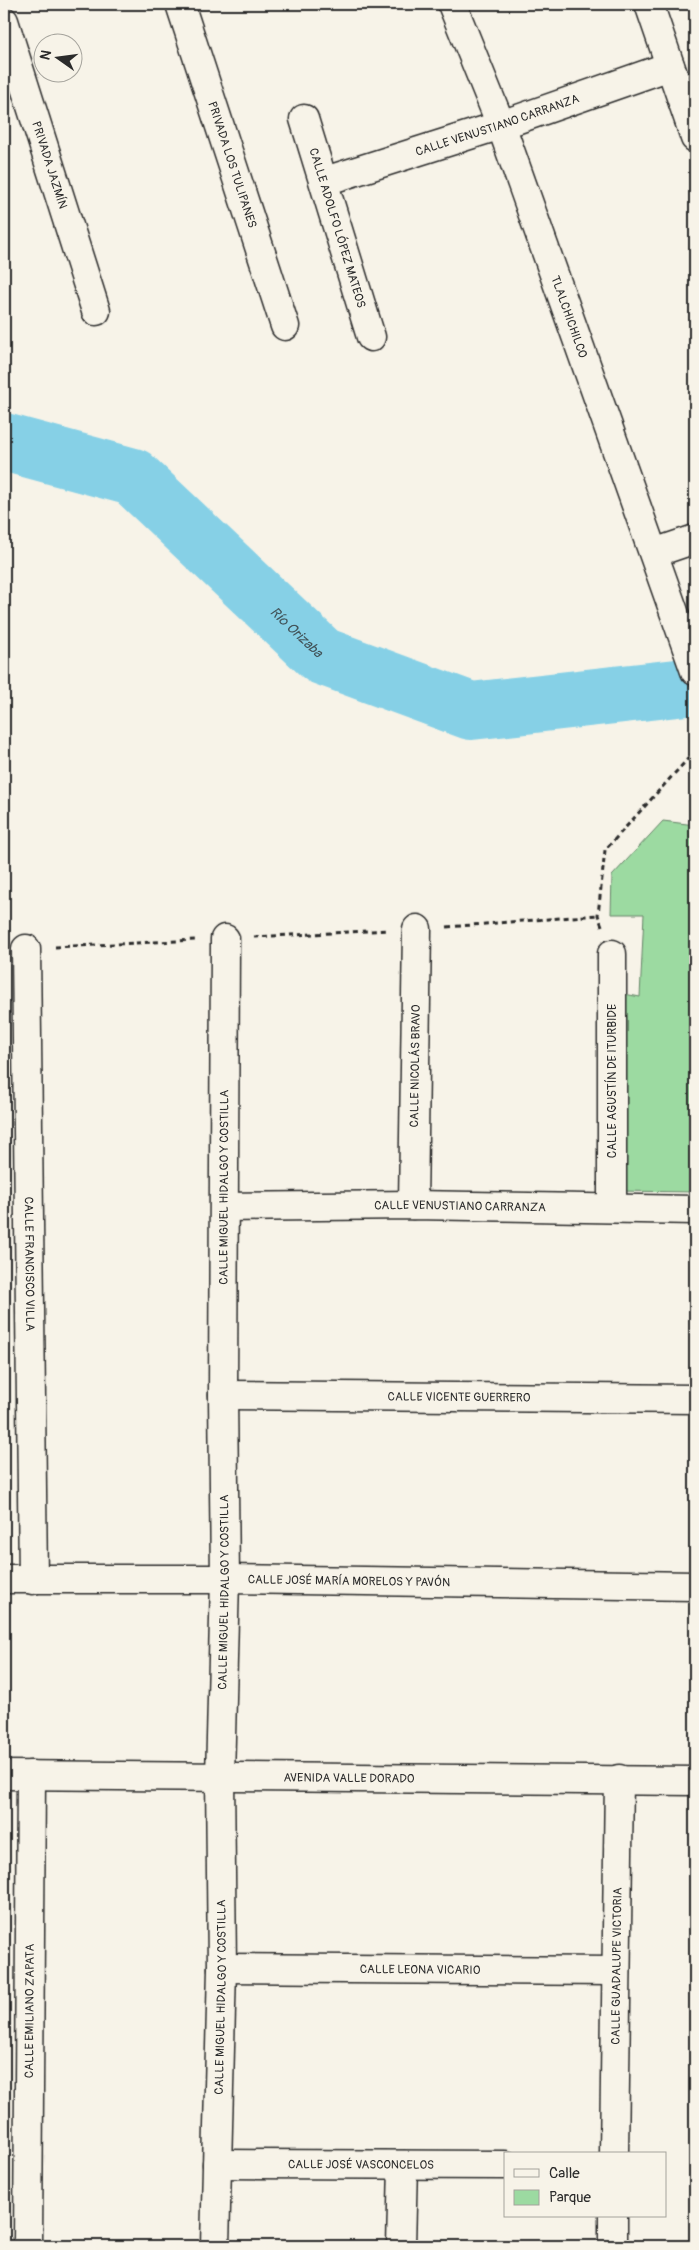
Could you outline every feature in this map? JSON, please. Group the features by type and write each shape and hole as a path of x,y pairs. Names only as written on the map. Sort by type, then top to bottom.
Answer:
{"street":[{"name":"PRIVADA LOS TULIPANES","path":"180,4 285,326"},
{"name":"TLALCHICHILCO","path":"452,4 501,125 695,671"},
{"path":"649,4 695,138"},
{"name":"PRIVADA JAZMÍN","path":"4,20 96,311"},
{"name":"CALLE VENUSTIANO CARRANZA","path":"324,181 501,125 670,66"},
{"name":"CALLE ADOLFO LÓPEZ MATEOS","path":"304,119 371,337"},
{"path":"654,553 695,539"},
{"name":"CALLE NICOLÁS BRAVO","path":"413,1205 417,929"},
{"name":"CALLE MIGUEL HIDALGO Y COSTILLA","path":"215,2246 222,1968 220,1776 224,1579 225,939"},
{"name":"CALLE FRANCISCO VILLA","path":"26,949 33,1580"},
{"name":"CALLE AGUSTÍN DE ITURBIDE","path":"612,954 612,1208"},
{"name":"CALLE VENUSTIANO CARRANZA","path":"225,1206 413,1205 695,1210"},
{"name":"CALLE VICENTE GUERRERO","path":"223,1395 695,1399"},
{"name":"CALLE JOSÉ MARÍA MORELOS Y PAVÓN","path":"4,1579 224,1579 695,1586"},
{"name":"AVENIDA VALLE DORADO","path":"4,1775 695,1781"},
{"name":"CALLE EMILIANO ZAPATA","path":"28,2246 31,1775"},
{"name":"CALLE GUADALUPE VICTORIA","path":"614,2152 619,1779"},
{"name":"CALLE LEONA VICARIO","path":"222,1968 616,1971"},
{"name":"CALLE JOSÉ VASCONCELOS","path":"217,2164 504,2165"},
{"path":"401,2246 403,2165"},
{"path":"613,2218 613,2246"}],"path":[{"path":"612,954 598,915 605,850 695,750"},
{"path":"26,949 417,929 598,915"}],"green space":[{"path":"663,821 695,825 695,1192 614,1191 619,993 640,997 644,914 611,914 612,876"}],"waterway":[{"name":"Río Orizaba","path":"4,442 133,477 322,656 471,711 695,686"}]}
